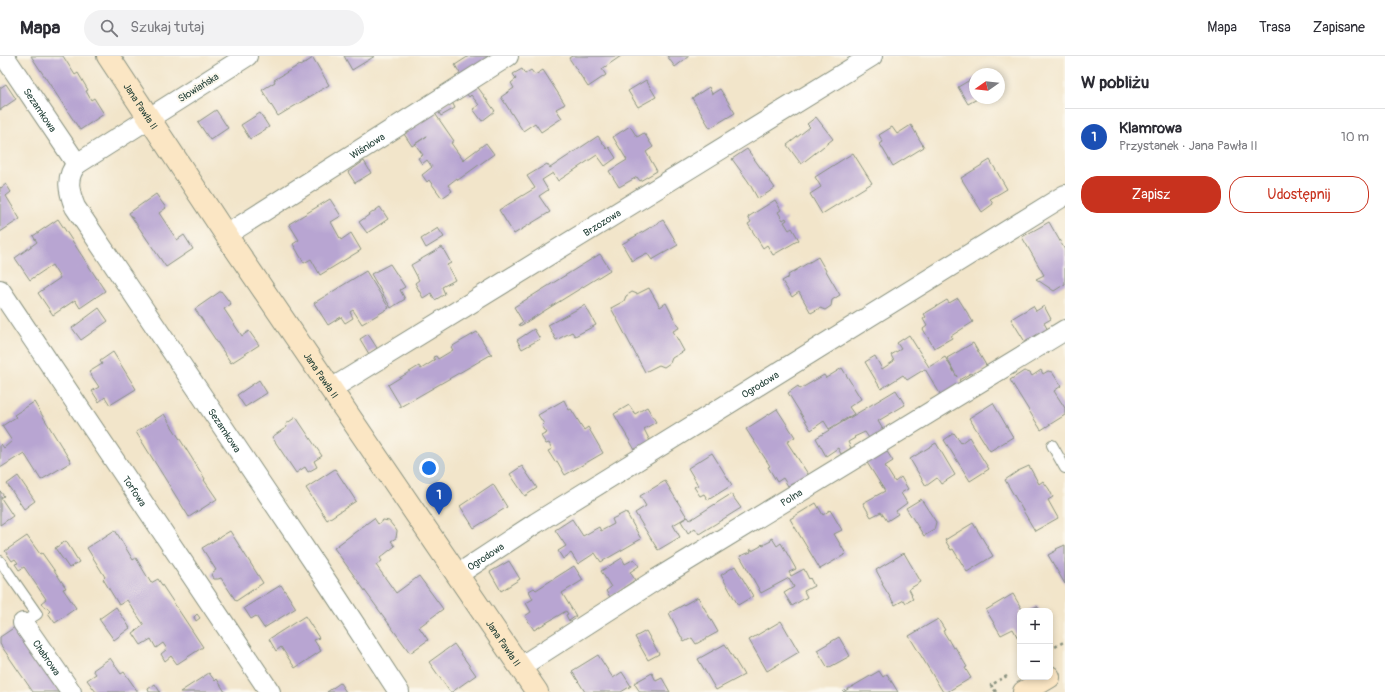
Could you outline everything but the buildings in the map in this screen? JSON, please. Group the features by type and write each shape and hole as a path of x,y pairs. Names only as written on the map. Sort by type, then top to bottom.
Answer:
{"street":[{"name":"Sezamkowa","path":"4,56 77,164 71,170 69,180 69,192 75,207 329,585 399,692"},
{"name":"Jana Pawła II","path":"108,56 226,235 537,692"},
{"name":"Słowiańska","path":"149,118 247,56"},
{"name":"Wiśniowa","path":"226,235 508,56"},
{"name":"Brzozowa","path":"331,389 872,56"},
{"path":"77,164 149,118"},
{"name":"Ogrodowa","path":"457,575 549,515 1065,195"},
{"name":"Torfowa","path":"0,290 270,692"},
{"name":"Polna","path":"520,667 664,575 1065,330"},
{"name":"Chabrowa","path":"23,623 71,692"},
{"path":"1053,674 1065,667"},
{"path":"1024,692 1044,680"}],"lane":[{"path":"1052,446 1065,468"},
{"path":"0,561 37,614 23,623"}],"path":[{"path":"1053,648 1065,641"},
{"path":"996,692 992,686 1009,675"}],"place":[{"name":"Klamrowa","path":"439,515"}]}
